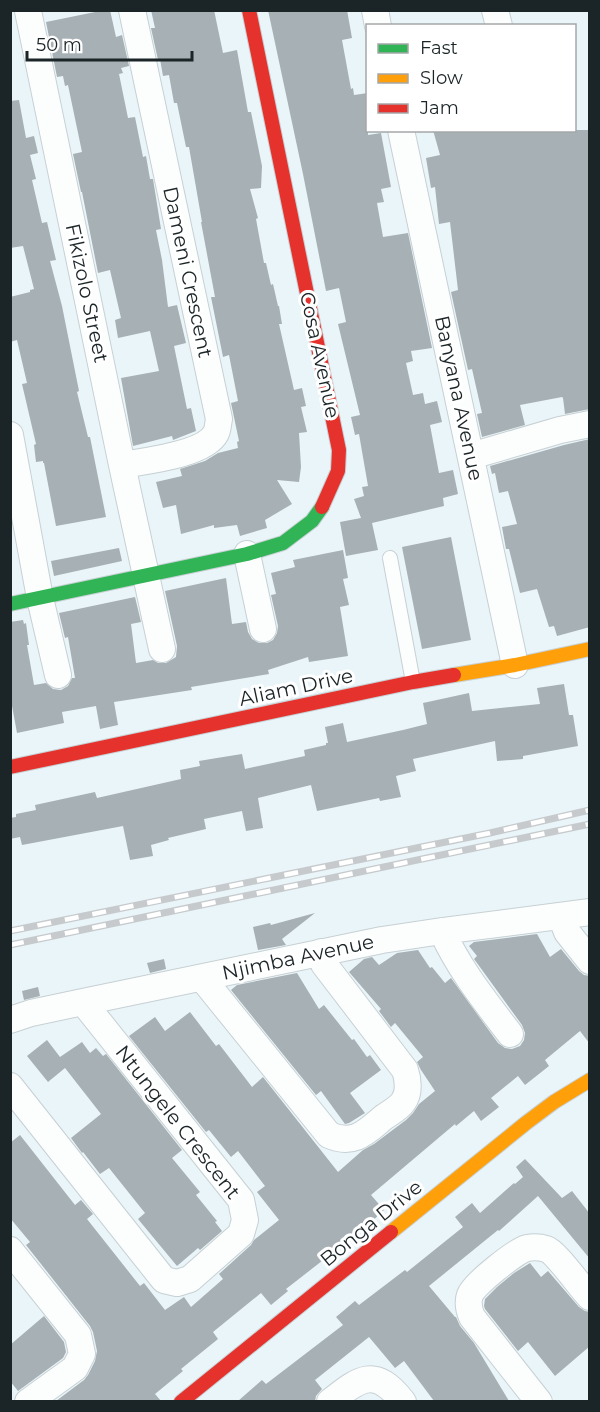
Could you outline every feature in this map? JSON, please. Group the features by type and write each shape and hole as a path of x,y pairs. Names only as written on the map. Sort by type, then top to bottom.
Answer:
{"street":[{"name":"Dameni Crescent","path":"122,465 182,453 204,445 216,434 219,419 132,10"},
{"name":"Cosa Avenue","path":"10,604 247,554 283,543 312,521 324,504 338,471 339,450 249,10"},
{"name":"Fikizolo Street","path":"29,11 146,576"},
{"path":"10,14 29,11"},
{"name":"Banyana Avenue","path":"401,132 515,665"},
{"path":"471,456 560,430 590,424"},
{"path":"10,435 40,598 58,675"},
{"path":"247,554 263,629"},
{"path":"146,576 162,649"},
{"name":"Aliam Drive","path":"10,767 413,682 515,665 590,649"},
{"name":"Njimba Avenue","path":"10,1020 31,1013 381,940 590,912"},
{"path":"561,916 567,932 590,961"},
{"path":"442,931 467,977 510,1034"},
{"path":"202,978 329,1135 340,1140 351,1139 362,1135 404,1102 408,1080 405,1070 324,964 321,952"},
{"name":"Ntungele Crescent","path":"10,1086 164,1280 177,1283 190,1279 241,1234 245,1220 241,1200 83,1002"},
{"name":"Bonga Drive","path":"181,1401 526,1123 554,1102 590,1080"},
{"path":"539,1401 472,1317 468,1303 470,1295 482,1281 516,1253 526,1248 536,1247 549,1250 590,1297"},
{"path":"10,1251 78,1335 82,1354 75,1368 28,1401"},
{"path":"330,1401 356,1382 371,1378 384,1383 403,1401"}],"lane":[{"path":"390,558 413,682"}],"building":[{"path":"110,10 116,37 122,35 129,66 121,68 123,73 119,74 128,118 135,117 143,157 146,156 150,179 153,179 161,229 156,230 168,307 177,305 186,343 174,346 187,409 191,408 196,431 173,440 172,436 133,446 121,378 159,371 150,331 118,338 115,320 121,318 110,270 98,273 73,154 82,152 68,85 65,86 63,76 57,77 46,22"},
{"path":"151,10 214,10 223,53 237,50 248,112 251,112 262,166 261,188 250,189 258,218 256,219 264,263 266,263 279,306 282,324 279,324 294,390 302,388 306,406 301,407 307,432 299,433 301,467 299,482 277,480 292,504 265,520 267,528 240,536 237,525 214,528 214,525 181,534 176,505 163,508 156,482 182,476 180,469 205,461 218,453 238,448 237,442 239,441 231,403 238,401 229,355 223,357 211,297 215,297 189,147 186,147 169,75 163,76 160,59 158,60 151,28 155,28"},
{"path":"268,10 347,10 352,38 342,40 351,89 353,88 354,95 366,93 366,132 368,135 381,133 391,187 381,189 384,202 377,203 383,237 408,233 432,348 411,351 413,361 406,363 413,395 423,393 425,404 437,401 442,422 430,425 439,473 453,470 458,494 443,498 444,506 372,523 378,550 346,556 340,522 361,518 354,499 364,496 362,487 368,486 359,434 355,435 351,417 360,415 338,324 346,322 339,288 326,291"},
{"path":"19,100 26,138 34,136 38,153 30,155 36,179 32,180 42,223 47,222 56,260 50,261 62,306 79,391 77,392 88,437 90,437 106,517 56,526 44,463 43,461 36,462 34,445 36,444 22,384 27,383 17,340 10,342 10,297 34,289 23,246 10,248 10,101"},
{"path":"576,130 590,130 590,409 565,414 562,397 520,405 525,425 482,437 477,414 482,413 472,369 468,370 451,292 458,290 450,222 439,224 435,187 431,188 426,158 440,155 434,132 576,132"},
{"path":"590,439 590,627 557,636 554,626 549,627 537,589 520,593 509,549 506,549 502,527 517,524 508,491 499,493 495,473 492,474 490,466"},
{"path":"451,537 471,640 422,649 402,547"},
{"path":"119,548 122,561 54,576 51,561"},
{"path":"343,550 348,578 343,579 349,605 340,607 348,656 309,662 308,657 268,670 269,674 191,687 192,690 114,702 118,725 100,729 96,706 62,712 64,723 17,733 10,695 10,622 23,620 24,624 26,623 29,645 27,645 34,685 46,683 53,689 61,690 68,686 72,678 75,678 68,637 65,638 59,613 135,597 141,622 131,624 136,663 153,660 166,663 176,657 177,646 165,591 226,578 232,624 246,622 252,639 259,643 267,643 273,640 278,626 271,595 276,594 271,573 295,567 293,560"},
{"path":"564,684 569,715 573,715 578,746 523,756 523,759 497,761 495,741 413,759 416,771 396,776 401,797 380,801 379,798 317,811 311,785 258,798 263,828 246,831 242,811 204,819 206,829 168,838 169,840 151,845 153,856 130,860 123,826 22,845 20,837 10,839 10,818 16,817 16,814 36,810 35,805 95,792 97,798 181,779 180,770 200,766 199,761 242,754 245,769 305,756 304,750 328,743 325,727 343,723 347,742 403,730 427,724 423,703 469,693 472,711 540,704 537,688"},
{"path":"315,913 282,939 286,945 258,950 253,927 270,923 271,925"},
{"path":"537,934 550,957 561,949 579,971 590,976 590,1044 580,1031 545,1060 549,1066 525,1085 518,1076 491,1098 499,1107 481,1121 474,1111 456,1126 455,1124 371,1195 384,1210 366,1227 286,1289 288,1291 271,1305 261,1293 213,1332 218,1339 155,1394 161,1401 56,1401 84,1380 95,1361 97,1351 90,1326 26,1245 30,1242 10,1218 10,1143 20,1135 75,1205 81,1200 93,1214 87,1219 140,1286 144,1283 165,1310 184,1297 191,1307 223,1279 219,1274 254,1240 279,1220 257,1192 265,1186 238,1151 231,1157 209,1130 206,1132 129,1036 155,1017 165,1031 190,1012 216,1046 219,1044 252,1087 263,1077 338,1172 363,1150 406,1120 419,1104 435,1091 417,1062 423,1057 395,1023 391,1027 379,1011 381,1009 349,972 364,959 372,957 379,965 397,953 418,950 430,968 432,967 445,983 451,978 498,1043 505,1048 512,1049 520,1046 524,1040 525,1033 522,1025 474,959 477,956 469,946 474,942"},
{"path":"164,959 166,969 150,973 147,963"},
{"path":"297,973 319,1009 324,1005 352,1040 354,1039 367,1057 370,1055 381,1070 350,1093 365,1113 349,1123 345,1124 321,1091 316,1095 231,990 237,985"},
{"path":"38,987 40,996 24,1000 22,991"},
{"path":"47,1040 60,1057 82,1042 90,1053 96,1048 103,1056 106,1054 182,1150 172,1158 200,1192 196,1195 217,1221 215,1222 222,1231 177,1266 138,1219 145,1213 109,1168 100,1174 71,1138 101,1114 65,1068 48,1082 27,1056"},
{"path":"525,1159 562,1198 572,1191 590,1214 590,1259 538,1196 499,1231 429,1286 456,1317 509,1401 434,1401 404,1361 395,1368 369,1337 315,1380 322,1389 315,1401 238,1401 262,1380 266,1384 343,1325 336,1317 355,1301 359,1305 405,1270 407,1272 463,1227 455,1217 472,1203 480,1213 515,1184 523,1177 516,1167"},
{"path":"530,1263 541,1277 548,1271 579,1307 590,1312 590,1346 555,1376 528,1342 518,1351 484,1306 485,1299 497,1287"},
{"path":"44,1316 64,1342 66,1352 63,1358 18,1391 10,1381 10,1345"}],"railway":[{"path":"10,931 490,833 590,810"},
{"path":"10,945 590,824"}],"traffic: fast":[{"path":"10,604 247,554 283,543 312,521 322,507"}],"traffic: slow":[{"path":"454,675 590,649"},
{"path":"391,1232 526,1123 554,1102 590,1080"}],"traffic: jam":[{"path":"249,10 339,450 338,471 322,507"},
{"path":"10,767 454,675"},
{"path":"181,1402 391,1232"}]}
